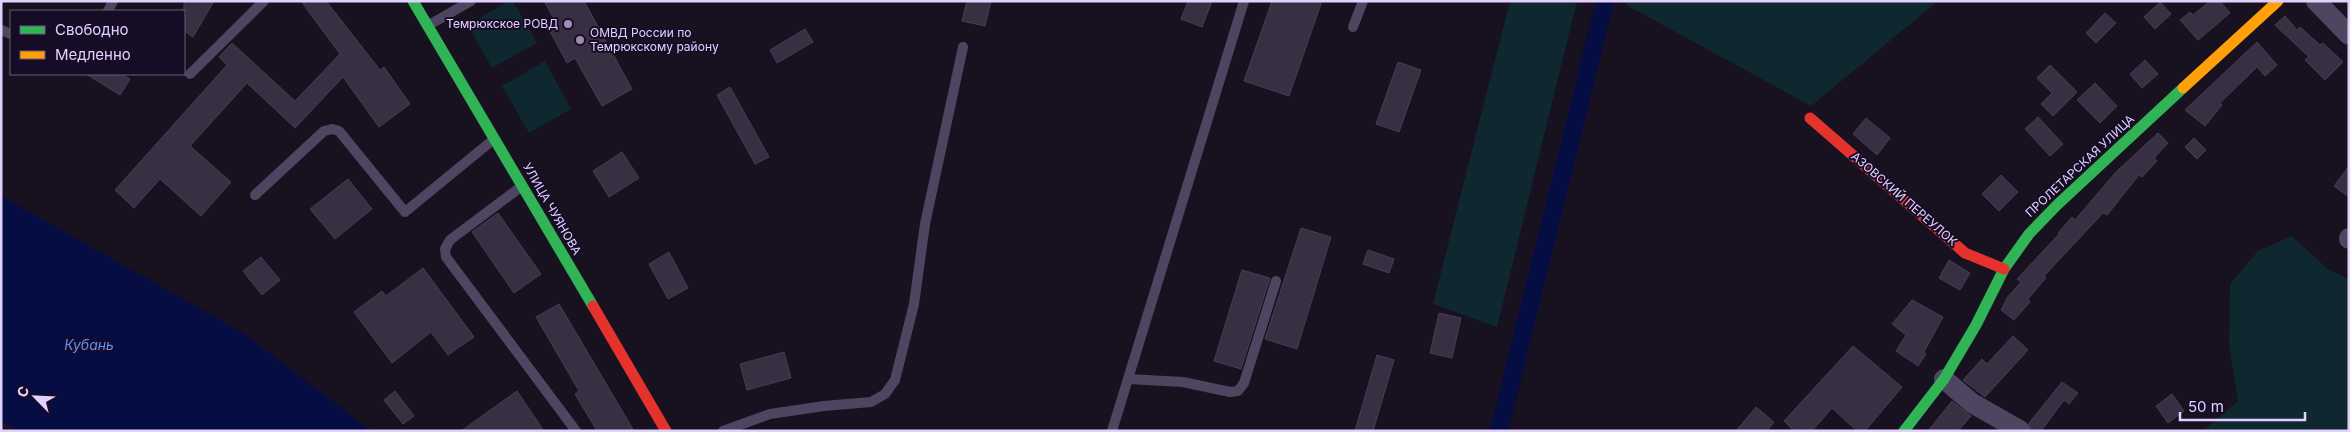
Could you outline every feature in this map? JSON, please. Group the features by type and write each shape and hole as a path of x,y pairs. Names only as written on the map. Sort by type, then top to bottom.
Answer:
{"street":[{"name":"УЛИЦА ЧУЯНОВА","path":"413,1 666,431"},
{"name":"ПРОЛЕТАРСКАЯ УЛИЦА","path":"1904,431 1944,379 1976,325 2004,269 2029,234 2057,205 2278,1"},
{"path":"2316,1 2349,35"},
{"name":"АЗОВСКИЙ ПЕРЕУЛОК","path":"1810,118 1965,253 2004,269"},
{"path":"1944,379 1972,403 2021,431"}],"lane":[{"path":"190,74 264,1"},
{"path":"428,26 471,1"},
{"path":"1112,431 1244,1"},
{"path":"1353,27 1363,1"},
{"path":"723,431 770,414 824,406 871,402 885,394 895,380 914,304 924,224 963,47"},
{"path":"255,195 324,131 332,128 339,131 405,212 494,138"},
{"path":"523,186 450,240 445,249 446,257 576,431"},
{"path":"1128,379 1183,382 1230,392 1238,391 1244,383 1276,281"}],"shaded area":[{"path":"509,1 513,1 537,43 492,68 468,25"},
{"path":"1510,1 1577,1 1497,327 1433,304"},
{"path":"1628,1 1938,1 1811,106 1626,5"},
{"path":"545,61 571,109 529,133 502,86"},
{"path":"2292,236 2328,269 2349,279 2349,431 2203,431 2238,401 2229,344 2230,284 2258,251"}],"water":[{"name":"Кубань","path":"1,196 245,334 371,431 18,431 1,420"}],"building":[{"path":"184,1 214,1 193,37 185,32"},
{"path":"301,1 326,1 380,70 384,67 410,104 379,127 343,77 295,128 247,83 190,146 231,182 201,216 160,179 134,208 115,190 227,65 219,57 232,43 295,101 340,54"},
{"name":"ОМВД России по Темрюкскому району","path":"544,1 584,1 632,89 602,106 575,58 567,63 545,22 553,17"},
{"path":"967,1 991,1 985,26 962,21"},
{"path":"1188,1 1212,1 1202,27 1181,19"},
{"path":"1272,1 1322,1 1289,96 1244,81"},
{"path":"2210,1 2220,1 2230,13 2198,40 2180,20 2190,12 2193,15"},
{"path":"2160,2 2171,14 2155,29 2144,17"},
{"path":"2105,13 2116,23 2096,43 2086,33"},
{"path":"2285,16 2297,30 2300,27 2320,45 2323,43 2343,62 2325,80 2305,60 2309,57 2275,25"},
{"path":"805,29 813,42 777,63 770,50"},
{"path":"2257,42 2277,65 2265,76 2257,67 2220,103 2222,105 2205,126 2185,110"},
{"path":"2145,60 2158,74 2142,88 2130,74"},
{"path":"1398,62 1421,70 1399,132 1376,124"},
{"path":"2050,65 2077,92 2053,116 2041,104 2052,93 2037,78"},
{"path":"88,75 123,75 130,79 120,95"},
{"path":"2095,83 2117,106 2100,123 2077,100"},
{"path":"730,87 769,157 755,164 717,95"},
{"path":"2038,117 2063,144 2050,156 2025,129"},
{"path":"1866,118 1890,138 1877,155 1853,134"},
{"path":"2158,133 2168,143 2154,158 2157,161 2142,177 2139,175 2107,215 2103,213 2044,276 2046,278 2028,299 2030,302 2014,320 2001,310 2007,298 2021,282 2017,279 2059,234 2072,217 2075,220 2116,172"},
{"path":"2194,138 2206,150 2197,159 2185,147"},
{"path":"622,152 639,178 609,197 593,171"},
{"path":"2349,166 2349,197 2334,186"},
{"path":"2001,175 2018,192 1999,211 1982,194"},
{"path":"348,179 372,209 335,239 310,209"},
{"path":"498,213 541,274 514,293 472,232"},
{"path":"1301,228 1331,237 1297,349 1265,339"},
{"path":"1368,250 1394,259 1389,273 1363,264"},
{"path":"669,252 688,288 668,299 649,264"},
{"path":"261,257 280,280 262,295 243,271"},
{"path":"1949,260 1970,273 1960,290 1939,278"},
{"path":"423,268 474,337 448,355 431,332 392,363 354,312 382,291 386,296"},
{"path":"1242,270 1270,278 1241,369 1214,361"},
{"path":"1912,300 1943,317 1924,352 1926,354 1918,366 1896,351 1906,335 1892,324"},
{"path":"559,304 634,431 597,431 575,394 579,391 536,317"},
{"path":"1439,313 1461,318 1452,358 1430,353"},
{"path":"2013,336 2028,350 1985,397 1963,380 1982,359 1987,364"},
{"path":"1853,346 1902,387 1865,431 1857,431 1832,408 1812,431 1794,431 1784,421"},
{"path":"784,352 791,378 747,390 740,364"},
{"path":"1377,355 1394,360 1373,431 1355,431"},
{"path":"2062,382 2078,393 2069,404 2064,400 2041,431 2033,431 2029,423"},
{"path":"395,391 414,416 403,424 384,400"},
{"path":"517,391 544,431 461,431"},
{"path":"2172,394 2184,411 2168,423 2156,406"},
{"path":"1952,401 1971,416 1958,431 1928,431"},
{"path":"1756,407 1774,422 1767,431 1736,431"}],"waterway":[{"path":"1499,431 1605,1"}],"traffic: fast":[{"path":"413,1 593,306"},
{"path":"1904,431 1944,379 1976,325 2004,269 2029,234 2057,205 2183,88"}],"traffic: slow":[{"path":"2183,88 2278,1"}],"traffic: jam":[{"path":"1810,118 1965,253 2004,269"},
{"path":"593,306 666,431"}],"place":[{"name":"Темрюкское РОВД","path":"568,24"},
{"name":"ОМВД России по Темрюкскому району","path":"580,40"}]}
